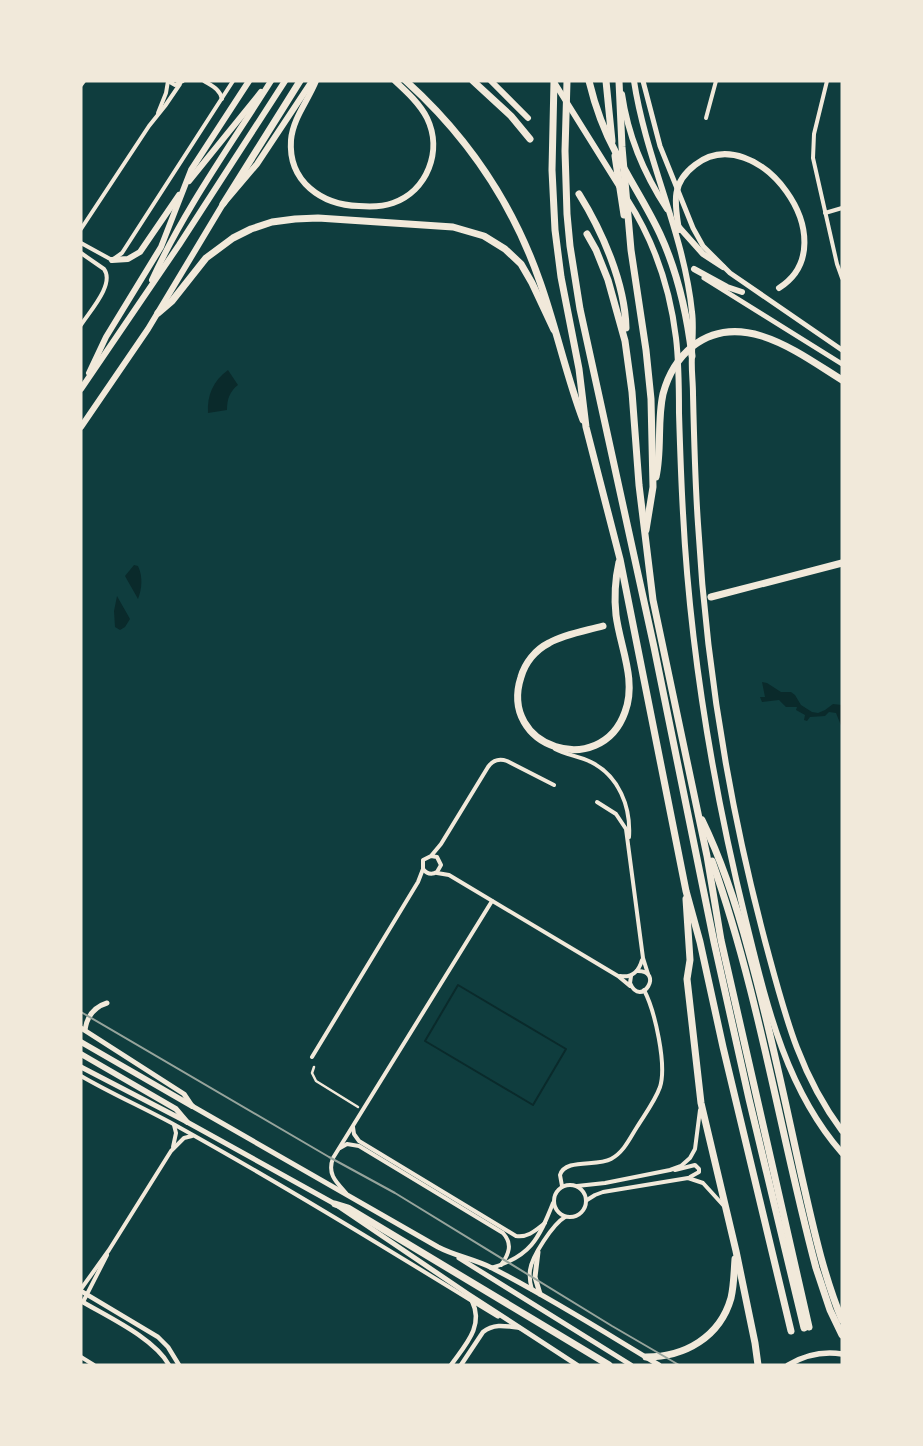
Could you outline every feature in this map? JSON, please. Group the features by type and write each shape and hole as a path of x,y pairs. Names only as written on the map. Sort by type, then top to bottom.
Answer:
{"highway":[{"path":"83,386 101,346 161,247 187,178 249,81"},
{"path":"83,386 147,293 285,81"},
{"path":"81,427 158,313 300,81"},
{"path":"223,204 257,164 312,81"},
{"path":"316,81 297,117 292,131 291,153 295,167 305,184 327,200 341,205 370,207 386,206 407,196 423,180 432,160 433,138 426,117 414,100 394,81"},
{"path":"406,81 432,106 471,151 512,215 532,260 572,390 586,428 620,559 686,891 700,942 723,1047 791,1331"},
{"path":"473,81 511,116 530,139"},
{"path":"491,81 528,118"},
{"path":"553,81 552,170 555,230 561,276 579,369 586,428"},
{"path":"553,81 640,221 653,249 666,287 678,352 682,512 690,608 704,716 722,814 752,945 784,1056 805,1102 842,1153"},
{"path":"567,81 565,151 567,214 580,309 654,647 748,1099 806,1328 723,950 698,811 658,626 639,485 632,392 625,341 624,308 614,268 599,229 579,194"},
{"path":"590,81 599,114 610,141 652,217 670,257 682,301 692,356"},
{"path":"606,81 613,145 631,250 649,383 653,487"},
{"path":"620,81 622,146 631,250"},
{"path":"620,81 632,139 651,183 683,231 703,254 723,267"},
{"path":"634,81 643,127 680,246"},
{"path":"147,293 157,269 180,227 270,83"},
{"path":"112,260 128,259 140,252 195,174 255,98 270,83"},
{"path":"779,288 793,277 802,262 804,251 804,232 797,210 788,194 762,167 749,160 728,155 710,157 698,162 682,180 677,191 675,203 680,246 692,313 695,481 700,559 714,691 727,775 756,906 795,1044 816,1093 842,1131"},
{"path":"158,313 172,301 206,258 233,238 272,222 295,218 318,218 453,227 484,236 505,249 521,264 554,330"},
{"path":"587,234 596,250 608,280 625,341"},
{"path":"694,269 727,287 742,292"},
{"path":"645,535 658,464 661,409 665,386 680,359 691,348 704,339 734,332 753,333 788,347 842,380"},
{"path":"603,626 555,640 538,650 525,667 518,687 519,709 522,720 529,730 543,741 555,747 568,750 590,747 610,736 623,718 628,703 630,687 615,606 616,582 620,559"},
{"path":"711,597 842,562"},
{"path":"698,811 716,851 738,912 773,1046 823,1266 842,1320"},
{"path":"703,838 744,966 816,1268 830,1310 842,1335"},
{"path":"686,891 686,926 690,960 687,979 701,1103 736,1252 758,1365"},
{"path":"335,1204 348,1208 609,1365"},
{"path":"646,1357 667,1356 680,1352 700,1342 712,1331 722,1318 731,1298 736,1252"}],"main road":[{"path":"643,81 649,110 660,146 693,228 703,246 723,267 842,350"},
{"path":"694,269 718,287 842,364"},
{"path":"107,1003 91,1012 83,1029 180,1092 188,1099 192,1106"},
{"path":"81,1042 351,1198 449,1252 630,1365"},
{"path":"81,1054 176,1109 187,1122"},
{"path":"81,1067 187,1122 335,1204 577,1365"},
{"path":"449,1252 491,1268 533,1290 659,1365"},
{"path":"538,1252 535,1277 540,1295"},
{"path":"472,1300 491,1313 505,1317"},
{"path":"788,1365 816,1354 842,1354"}],"street":[{"path":"81,85 84,81"},
{"path":"158,113 166,93 168,81 175,85 181,82"},
{"path":"204,81 217,89 221,93 222,99"},
{"path":"81,243 112,260 125,250 233,81"},
{"path":"706,118 716,81"},
{"path":"828,81 816,122 813,146 815,170 842,278"},
{"path":"81,229 158,113 175,94 181,82"},
{"path":"825,213 842,208"},
{"path":"81,253 104,269 108,281 81,324"},
{"path":"440,865 449,875 618,976 638,991 644,990 650,983 643,958 629,841 629,821 626,804 619,788 609,775 591,762 560,752 543,741"},
{"path":"312,1057 418,882 424,860 431,856 441,844 488,767 494,761 503,759 554,784"},
{"path":"597,802 616,814 626,829 629,841"},
{"path":"435,873 439,870 441,844"},
{"path":"431,856 439,860"},
{"path":"423,869 430,874"},
{"path":"418,882 430,874 449,875"},
{"path":"351,1198 332,1177 330,1171 338,1149 492,901"},
{"path":"630,986 631,976 637,971 643,958"},
{"path":"637,971 644,971 648,974"},
{"path":"618,976 631,976"},
{"path":"562,1186 560,1175 564,1167 603,1162 619,1154 657,1094 662,1080 662,1061 651,1006 644,990"},
{"path":"314,1067 312,1073 316,1081 358,1107"},
{"path":"81,1076 102,1089 194,1136 472,1300 476,1312 476,1323 472,1333 451,1365"},
{"path":"670,1170 686,1162 695,1149 701,1103"},
{"path":"171,1151 175,1139 174,1125"},
{"path":"353,1126 354,1134 359,1141 516,1236 530,1235 545,1223"},
{"path":"179,1365 168,1347 158,1338 81,1290 109,1250 171,1151 184,1138 194,1136"},
{"path":"338,1149 347,1144 359,1146 503,1233 507,1238 509,1247 506,1258 501,1265"},
{"path":"491,1268 517,1258 527,1251 545,1223 558,1190 562,1186 597,1184 670,1170 680,1170 692,1164 698,1166 699,1172 688,1178 603,1192 586,1200"},
{"path":"688,1178 703,1183 725,1207"},
{"path":"533,1290 530,1280 532,1260 554,1225 565,1217 576,1216 586,1207 584,1192 577,1186"},
{"path":"554,1201 558,1213 565,1217"},
{"path":"109,1250 82,1302 147,1341 159,1350 169,1365"},
{"path":"461,1365 483,1332 488,1328 498,1325 520,1328"},
{"path":"81,1357 94,1365"}],"water":[{"path":"228,370 238,385 229,396 227,410 208,413 212,389 218,379"},
{"path":"134,565 138,566 141,578 138,599 125,576"},
{"path":"117,596 130,619 125,627 120,630 115,627 114,611"},
{"path":"762,682 781,692 791,692 801,705 812,712 818,713 833,704 842,705 842,728 836,713 829,712 825,716 810,717 807,721 804,720 805,715 796,710 797,707 786,707 779,700 762,702 760,697 765,697"}],"waterway":[{"path":"458,985 566,1049 533,1105 425,1041 458,985"}],"railway":[{"path":"81,1012 329,1157 395,1193 679,1365"}]}
